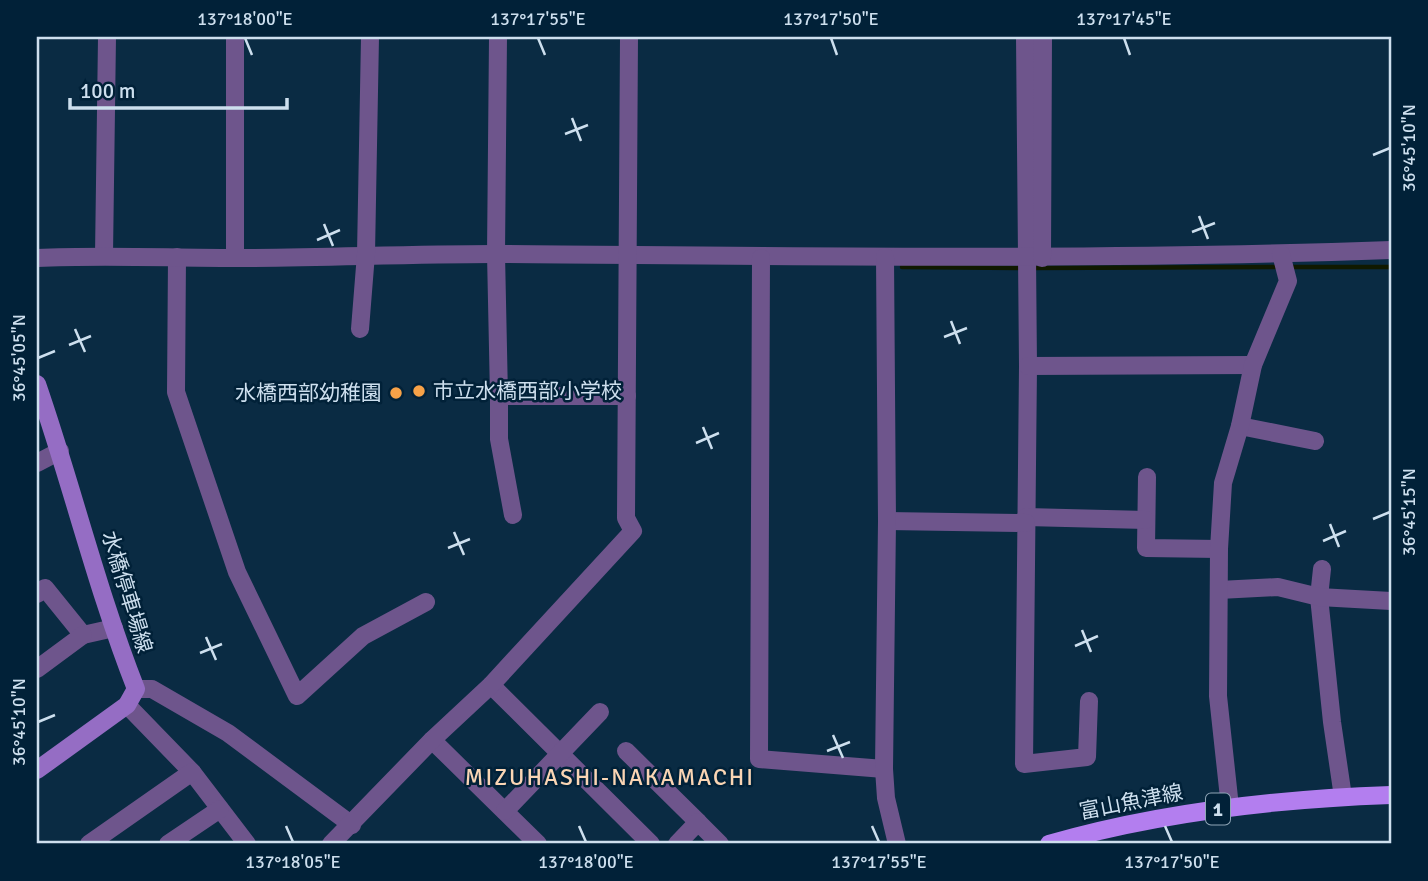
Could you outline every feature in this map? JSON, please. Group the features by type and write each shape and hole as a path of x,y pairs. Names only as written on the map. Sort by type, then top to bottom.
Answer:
{"main road":[{"name":"水橋停車場線","path":"37,384 114,628 132,697"},
{"path":"37,770 132,697"},
{"name":"富山魚津線","path":"1048,844 1076,840 1157,819 1230,807 1391,795"}],"street":[{"path":"104,255 107,37"},
{"path":"235,37 235,258"},
{"path":"360,329 366,254 370,37"},
{"path":"498,37 496,254 499,439 513,515"},
{"path":"331,844 432,740 491,685 633,531 626,518 629,37"},
{"path":"1025,37 1034,258"},
{"path":"1043,37 1028,366 1024,764 1087,757 1089,701"},
{"path":"37,258 104,255 235,258 366,254 1034,258 1391,250"},
{"path":"1230,807 1217,696 1219,549 1223,483 1240,426 1253,365 1288,281 1281,254"},
{"path":"177,257 176,392 237,572 297,696 363,636 426,602"},
{"path":"885,257 887,521 884,769 886,798 897,844"},
{"path":"761,258 759,760 884,769"},
{"path":"1028,366 1253,365"},
{"path":"499,396 627,396"},
{"path":"1240,426 1315,441"},
{"path":"37,463 60,452"},
{"path":"1147,477 1146,548 1219,549"},
{"path":"887,521 1146,520"},
{"path":"1322,569 1319,597 1343,797"},
{"path":"1219,590 1278,587 1319,597 1391,601"},
{"path":"37,594 45,588 83,635"},
{"path":"37,668 83,635 114,628"},
{"path":"491,685 652,844"},
{"path":"247,844 132,697 152,689 228,733 352,825"},
{"path":"505,811 600,712"},
{"path":"432,740 538,844"},
{"path":"626,751 720,844"},
{"path":"89,844 192,772"},
{"path":"168,844 220,809"},
{"path":"677,844 698,822"}],"waterway":[{"path":"902,267 1023,268"},
{"path":"1032,268 1279,267"},
{"path":"1288,267 1391,267"}],"place":[{"name":"市立水橋西部小学校","path":"419,391"},
{"name":"水橋西部幼稚園","path":"396,393"}],"district":[{"name":"MIZUHASHI-NAKAMACHI","path":"610,777"}]}
